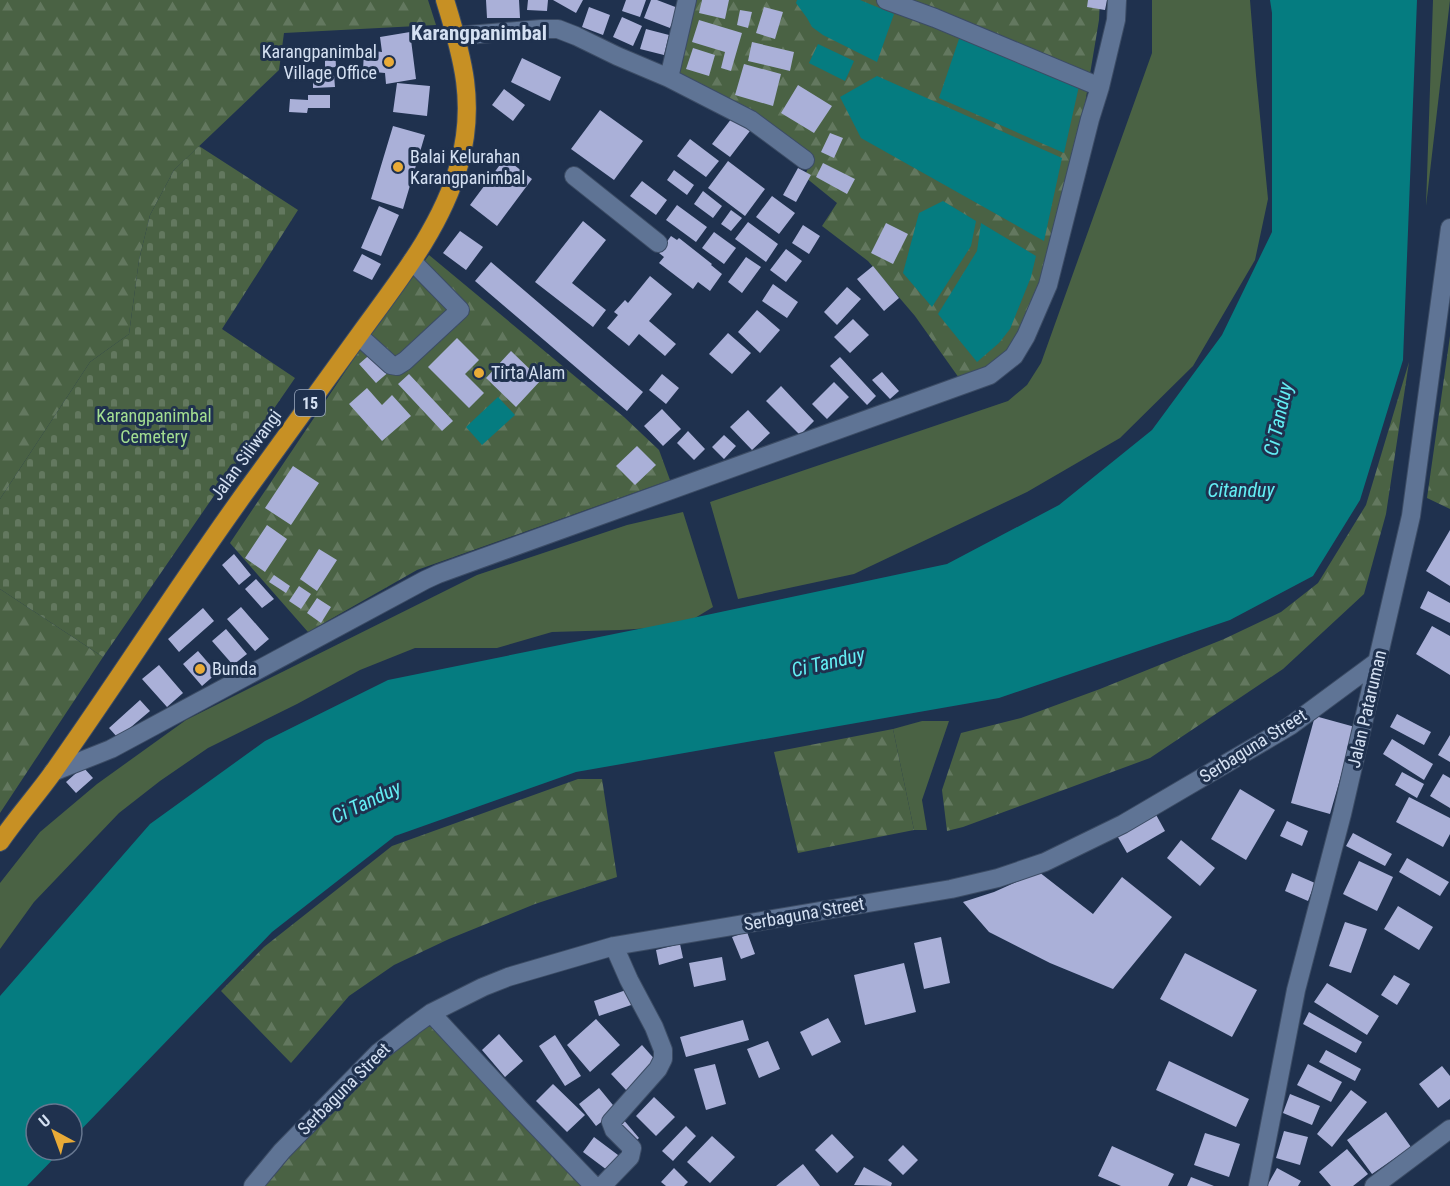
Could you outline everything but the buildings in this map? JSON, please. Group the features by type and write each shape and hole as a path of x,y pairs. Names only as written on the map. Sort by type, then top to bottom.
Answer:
{"highway":[{"name":"Jalan Siliwangi","path":"0,842 53,772 231,511 412,261 444,204 458,170 465,141 467,92 456,36 445,0"}],"street":[{"path":"669,78 687,0"},
{"path":"886,0 1100,87"},
{"path":"53,772 111,749 432,577 990,375 1014,356 1026,336 1048,285 1100,87 1116,20 1117,0"},
{"path":"456,36 558,29 669,78 751,120 805,160"},
{"path":"574,176 658,243"},
{"name":"Jalan Pataruman","path":"1258,1186 1296,990 1342,814 1411,516 1450,228"},
{"path":"359,336 392,365 397,366 460,310 412,261"},
{"name":"Serbaguna Street","path":"253,1186 282,1151 378,1053 431,1013 483,987 614,946 951,889 998,878 1045,862 1123,824 1290,726 1378,661"},
{"path":"602,1186 630,1157 632,1148 614,1130 611,1122 658,1069 663,1059 663,1050 654,1027 614,946"},
{"path":"431,1013 594,1186"},
{"path":"1374,1186 1450,1129"}],"green space":[{"path":"0,0 428,0 436,25 284,33 279,70 174,170 150,215 139,260 129,334 90,362 0,499"},
{"path":"695,0 1100,0 1099,20 1083,116 1042,283 1006,351 986,368 959,378 915,316 868,261 822,226 837,203 805,177 811,157 678,75"},
{"path":"1152,0 1250,0 1268,199 1255,260 1193,366 1120,438 1027,492 854,574 738,599 710,502 1008,401 1027,385 1041,363 1152,53"},
{"path":"1433,0 1450,0 1426,206"},
{"name":"Karangpanimbal Cemetery","path":"199,146 298,210 222,329 295,378 103,657 0,589 0,499 90,362 129,334 139,260 150,215 174,170"},
{"path":"429,255 624,417 659,450 670,480 417,570 308,632 230,543 369,336"},
{"path":"1450,336 1450,509 1427,498"},
{"path":"1409,362 1386,514 1364,594 1283,669 1150,758 947,831 942,790 961,733 1021,718 1224,639 1281,612 1318,583 1366,505"},
{"path":"683,512 713,607 682,626 552,632 497,648 415,648 360,670 208,748 160,781 119,813 34,902 0,949 0,883 40,832 97,784 186,720 477,575 627,525"},
{"path":"0,589 103,657 0,813"},
{"path":"922,721 949,721 922,800 927,830 914,830 893,729"},
{"path":"893,729 914,830 798,853 774,752"},
{"path":"578,779 602,779 617,877 535,904 449,939 394,965 349,996 291,1063 221,991 264,947 392,846"},
{"path":"436,1021 592,1186 265,1186 381,1057"}],"water":[{"path":"797,0 860,0 894,14 877,62 823,35 812,27 796,3"},
{"name":"Citanduy","path":"1270,0 1417,0 1403,360 1360,500 1313,576 1230,620 999,698 576,772 395,836 272,932 84,1127 84,1102 24,1102 24,1162 50,1162 27,1186 0,1186 0,996 150,824 265,741 388,680 947,564 1059,505 1152,430 1222,335 1272,232 1272,13"},
{"path":"960,36 1079,86 1064,153 939,98"},
{"path":"818,44 854,61 845,81 809,63"},
{"path":"877,76 1062,158 1044,241 861,138 840,97"},
{"path":"943,201 976,221 971,246 932,307 903,273 919,213"},
{"path":"981,223 1036,256 1031,277 1010,329 999,343 977,362 938,314 977,251"},
{"path":"498,397 515,415 482,445 466,427"}],"place":[{"name":"Karangpanimbal Village Office","path":"389,62"},
{"name":"Balai Kelurahan Karangpanimbal","path":"398,167"},
{"name":"Tirta Alam","path":"479,373"},
{"name":"Bunda","path":"200,669"}],"district":[{"name":"Karangpanimbal","path":"479,33"}],"water label":[{"name":"Ci Tanduy","path":"1278,419"},
{"name":"Ci Tanduy","path":"828,662"},
{"name":"Ci Tanduy","path":"366,802"}]}
